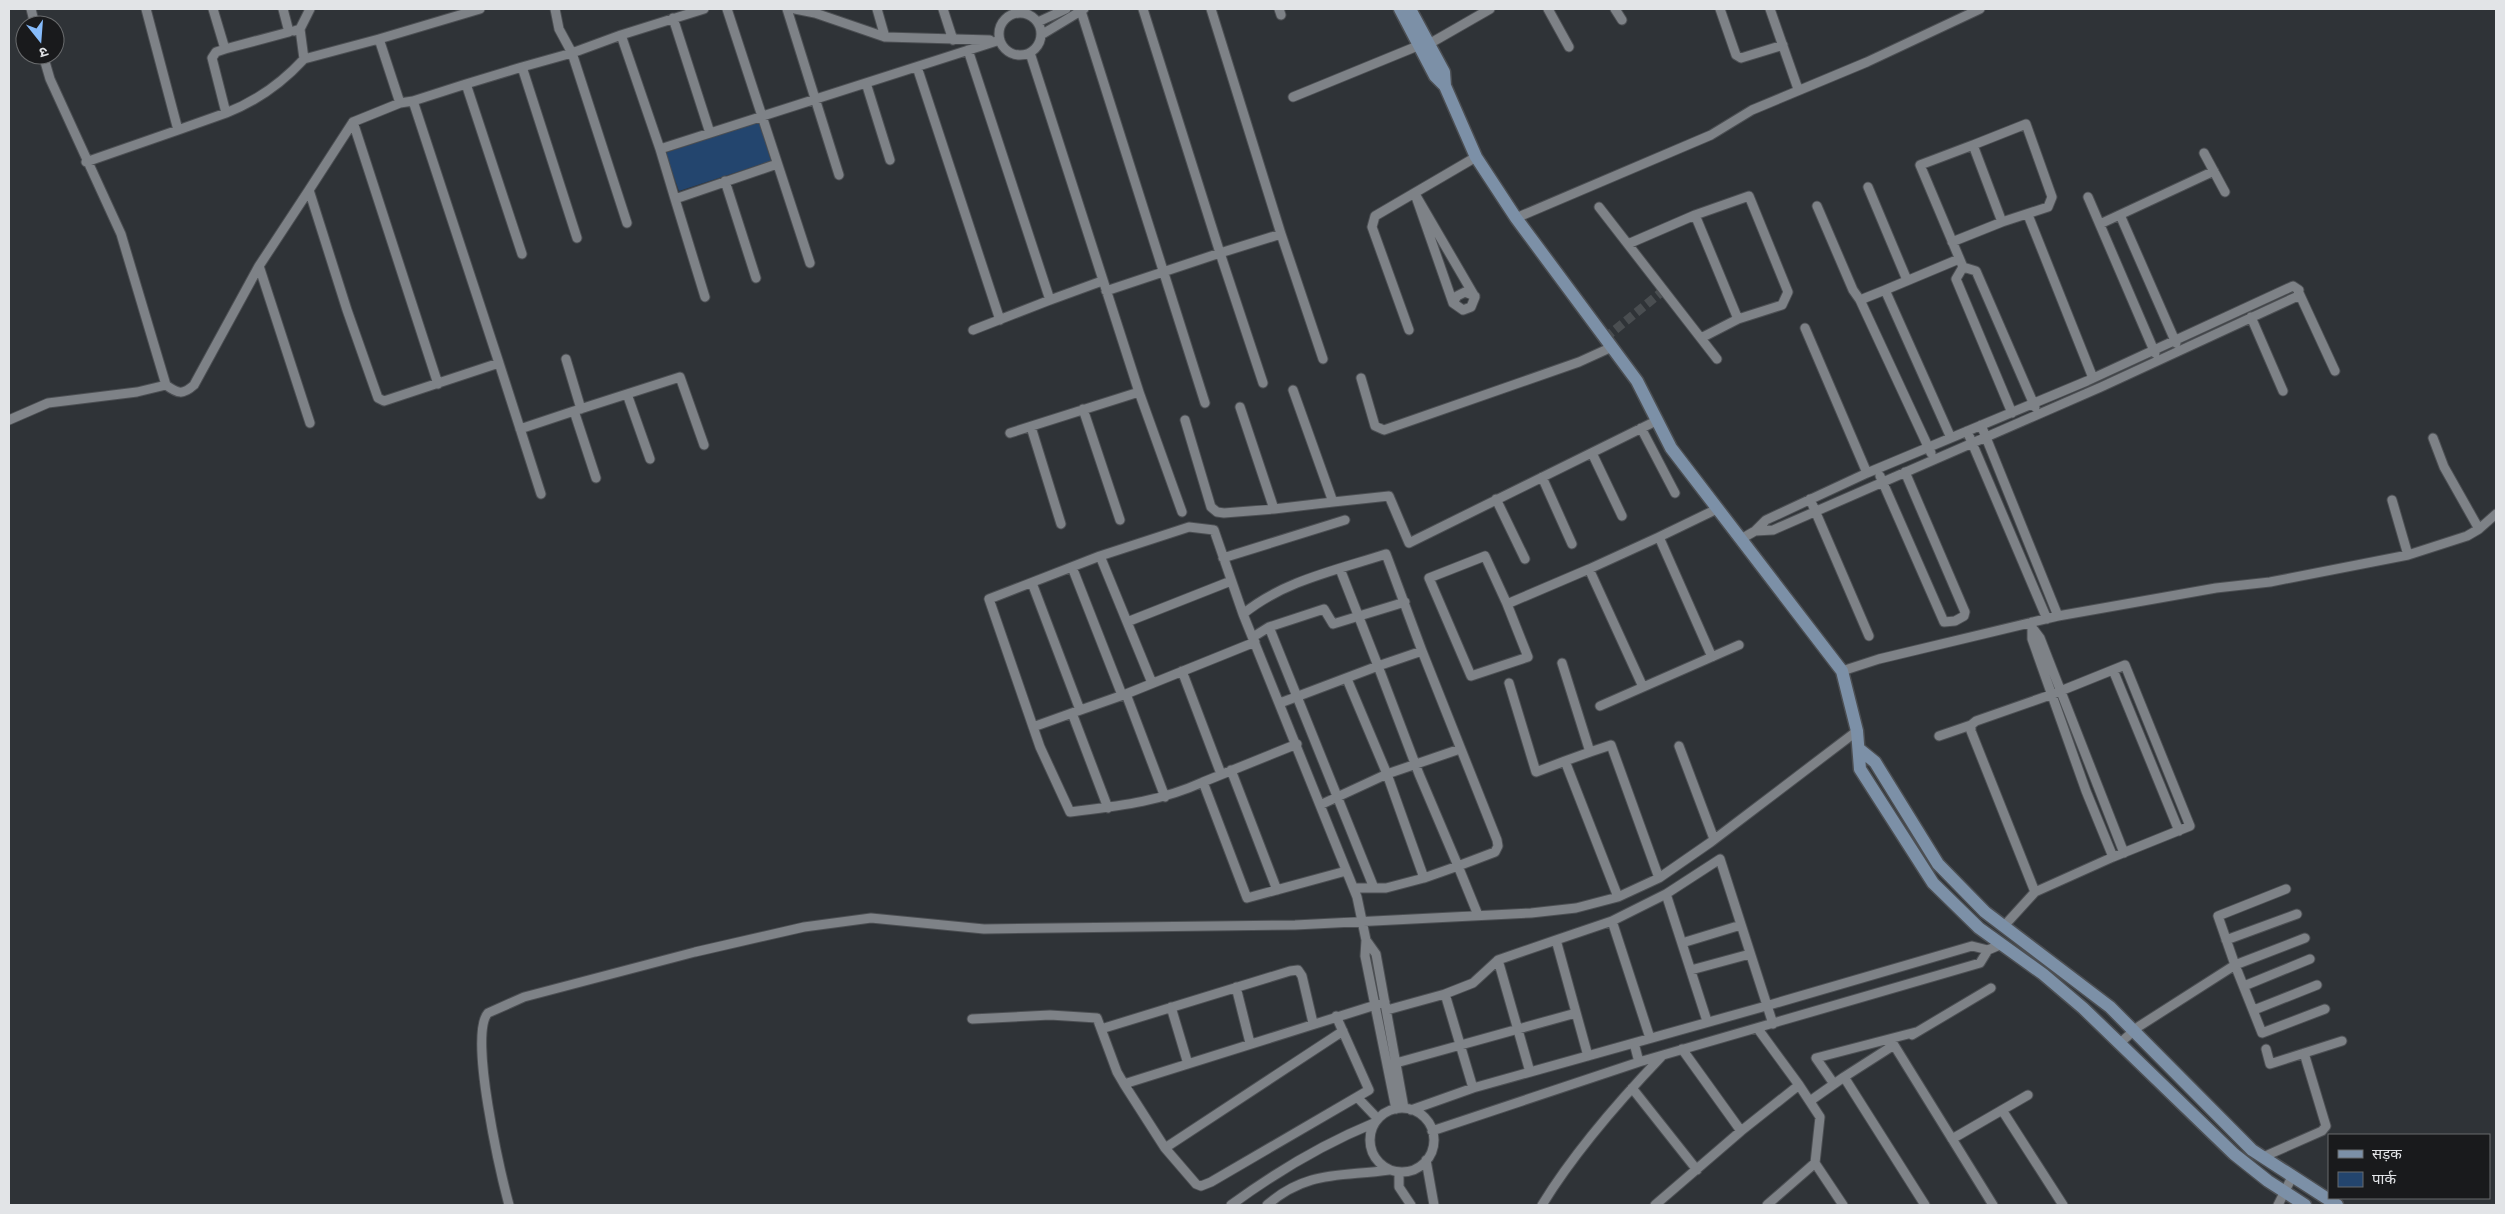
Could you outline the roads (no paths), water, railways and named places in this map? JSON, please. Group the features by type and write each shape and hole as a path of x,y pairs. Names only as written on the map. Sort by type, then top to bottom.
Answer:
{"street":[{"path":"146,9 178,130"},
{"path":"213,9 225,49"},
{"path":"283,9 289,32"},
{"path":"304,60 300,29 310,9"},
{"path":"86,162 226,113 260,98 289,76 304,60 480,9"},
{"path":"555,9 559,29 572,53 627,223"},
{"path":"46,65 50,79 86,162 101,188 121,234 166,385 178,393 185,393 194,385 259,266 352,122 400,103 413,101 572,53 621,35 704,9"},
{"path":"727,9 810,263"},
{"path":"786,9 839,175"},
{"path":"795,9 814,11 885,37 1000,40"},
{"path":"877,9 885,37"},
{"path":"943,9 953,40"},
{"path":"1143,9 1263,383"},
{"path":"1211,9 1323,359"},
{"path":"1400,9 1444,72 1445,86 1476,157 1516,218 1637,381 1671,448 1842,671 1857,731 1860,750 1860,770 1933,883 1979,928 2083,1008 2234,1154 2284,1192 2305,1205"},
{"path":"1410,9 1424,44"},
{"path":"1548,9 1569,47"},
{"path":"1615,9 1622,20"},
{"path":"1720,9 1736,55 1741,58 1783,45"},
{"path":"1770,9 1798,90"},
{"path":"1516,218 1711,135 1752,110 1867,62 1980,9"},
{"path":"1038,22 1061,10"},
{"path":"1041,35 1083,10 1162,272 1205,403"},
{"path":"1293,97 1424,44 1485,10"},
{"path":"1014,11 1027,14 1038,22 1041,35 1039,42 1030,53 1022,55 1012,54 1005,49 1000,40 999,31 1014,11"},
{"path":"673,18 710,133"},
{"path":"226,113 212,58 216,52 300,29"},
{"path":"621,35 660,149 705,297"},
{"path":"379,39 400,103"},
{"path":"660,149 1000,40"},
{"path":"968,50 1050,300"},
{"path":"1030,53 1102,281 1182,512"},
{"path":"522,67 577,238"},
{"path":"917,67 1000,320"},
{"path":"866,83 890,160"},
{"path":"466,84 522,254"},
{"path":"413,101 541,494"},
{"path":"352,122 438,384"},
{"path":"1952,242 2002,222 2048,207 2052,197 2026,124 1920,165 1952,242 1961,263 1976,271 2038,414"},
{"path":"1973,144 2002,222"},
{"path":"2204,153 2225,192"},
{"path":"1409,330 1372,227 1375,216 1476,157"},
{"path":"674,199 777,164"},
{"path":"2100,224 2214,171"},
{"path":"726,181 756,278"},
{"path":"1868,187 1908,280"},
{"path":"309,190 347,310 378,398 384,401 499,363"},
{"path":"1415,194 1475,296 1465,292 1456,296 1453,303 1415,194"},
{"path":"1628,244 1695,215 1749,196 1788,292 1782,304 1738,319 1701,338"},
{"path":"2088,197 2159,360"},
{"path":"1817,206 1853,290 1860,300 1934,460"},
{"path":"1599,207 1717,358"},
{"path":"2028,214 2093,378"},
{"path":"1695,215 1738,319"},
{"path":"2120,215 2179,351"},
{"path":"1106,291 1282,234"},
{"path":"1860,300 1908,280 1961,263"},
{"path":"1961,263 1956,279 2012,413"},
{"path":"259,266 310,423"},
{"path":"973,330 1102,281"},
{"path":"1740,539 1755,531 1766,520 1877,468 1929,448 2093,378 2174,339 2293,286 2297,286 2335,371"},
{"path":"1885,290 1951,438"},
{"path":"1755,531 1773,530 1986,438 2179,351 2299,293"},
{"path":"2251,317 2283,391"},
{"path":"1805,328 1867,473"},
{"path":"1360,378 1375,426 1384,430 1579,362 1612,347"},
{"path":"566,359 596,478"},
{"path":"520,429 680,377 704,445"},
{"path":"9,420 48,403 137,392 166,385"},
{"path":"1293,390 1333,502"},
{"path":"1010,432 1139,392"},
{"path":"627,394 650,459"},
{"path":"1240,407 1274,509"},
{"path":"1083,408 1120,520"},
{"path":"1185,420 1211,507 1217,512 1274,509 1389,496 1409,543 1656,421"},
{"path":"1980,425 2058,616"},
{"path":"1031,426 1061,524"},
{"path":"1641,428 1675,493"},
{"path":"1967,431 2047,619"},
{"path":"2433,438 2444,467 2479,530"},
{"path":"1592,453 1622,516"},
{"path":"1877,468 1944,622 1960,619 1965,612 1905,472"},
{"path":"1542,477 1572,544"},
{"path":"1810,499 1869,636"},
{"path":"1496,500 1525,559"},
{"path":"2392,500 2408,555"},
{"path":"1507,604 1589,569 1718,508"},
{"path":"1842,671 1879,659 2033,626 2058,616 2216,588 2270,582 2408,555 2432,549 2479,530 2496,514"},
{"path":"1223,558 1345,520"},
{"path":"1296,744 1165,798 1108,808 1070,812 1040,747 989,600 1100,556 1189,527 1214,530 1243,614 1280,703 1346,872 1354,888 1363,922 1366,940 1365,956 1375,1004 1404,1109"},
{"path":"1659,537 1712,657"},
{"path":"1243,614 1258,602 1284,588 1386,554 1406,602 1422,651 1498,846 1495,852 1424,878 1386,888 1354,888"},
{"path":"1100,556 1152,684"},
{"path":"1485,556 1507,604 1528,657 1471,676 1429,578 1485,556"},
{"path":"1072,567 1165,798"},
{"path":"1340,569 1415,765 1478,914"},
{"path":"1589,569 1643,687"},
{"path":"1127,622 1231,581"},
{"path":"1032,583 1108,808"},
{"path":"1033,727 1152,684 1254,640 1270,627 1316,609 1324,609 1333,624 1406,602"},
{"path":"2033,626 2032,639 2057,693 2124,853"},
{"path":"1270,627 1336,799 1374,888"},
{"path":"1600,706 1739,645"},
{"path":"1280,703 1422,651"},
{"path":"1562,663 1590,752"},
{"path":"1939,736 2057,693 2125,665 2190,826 2113,857 2035,892 2004,926"},
{"path":"2113,670 2179,831"},
{"path":"1182,671 1221,774"},
{"path":"1347,679 1388,774 1424,878"},
{"path":"1509,683 1536,772 1611,744 1659,878"},
{"path":"2057,693 2086,791 2113,857"},
{"path":"1971,725 1970,731 2035,892"},
{"path":"509,1205 486,1097 481,1037 484,1018 488,1014 524,997 695,952 804,927 856,918 984,929 1295,925 1576,908 1618,897 1659,878 1857,731"},
{"path":"1679,746 1714,839"},
{"path":"1320,805 1388,774 1460,749"},
{"path":"1860,750 1875,762 1938,864 1985,912 2095,995 2134,1030 2252,1150 2328,1199"},
{"path":"1565,761 1618,897"},
{"path":"1231,770 1277,890"},
{"path":"1203,782 1248,898 1346,872"},
{"path":"1124,1084 1375,1004 1386,1006 1445,994 1473,983 1498,960 1612,921 1666,894 1720,859 1773,1024"},
{"path":"2286,889 2218,916 2234,965 2262,1033 2325,1009"},
{"path":"1666,894 1707,1022"},
{"path":"2226,940 2297,914"},
{"path":"1612,921 1650,1038"},
{"path":"1682,943 1741,925"},
{"path":"2120,1043 2134,1030 2234,965 2305,938"},
{"path":"1366,940 1376,954 1404,1109"},
{"path":"1556,940 1588,1056"},
{"path":"1432,1131 1639,1062 1980,963 1988,950 2002,944"},
{"path":"1231,1205 1305,1156 1376,1121 1386,1112 1404,1109 1972,946 1988,950"},
{"path":"1691,970 1750,954"},
{"path":"2244,986 2310,959"},
{"path":"1498,960 1530,1072"},
{"path":"1101,1029 1236,987 1298,970 1302,976 1313,1023"},
{"path":"2254,1010 2317,985"},
{"path":"1236,987 1250,1043"},
{"path":"1810,1102 1844,1077 1894,1045 1991,988"},
{"path":"1445,994 1473,1088"},
{"path":"1172,1007 1188,1064"},
{"path":"1396,1063 1576,1013"},
{"path":"972,1019 1050,1015 1097,1018 1117,1072 1124,1084 1165,1148 1196,1184 1201,1186 1369,1090 1336,1016"},
{"path":"1758,1029 1820,1116 1815,1163 1777,1202 1767,1205"},
{"path":"1165,1148 1343,1031"},
{"path":"1834,1084 1816,1058 1916,1032"},
{"path":"2266,1049 2270,1064 2342,1041"},
{"path":"1634,1042 1639,1062"},
{"path":"1894,1045 1994,1205"},
{"path":"1682,1049 1741,1131"},
{"path":"2263,1157 2322,1132 2326,1126 2304,1053"},
{"path":"1542,1205 1560,1174 1632,1088 1662,1056"},
{"path":"1844,1077 1925,1205"},
{"path":"1655,1205 1741,1131 1799,1085"},
{"path":"1632,1088 1697,1170"},
{"path":"1952,1139 2028,1095"},
{"path":"1357,1098 1376,1121"},
{"path":"1267,1205 1292,1188 1314,1178 1389,1170 1399,1172 1418,1167 1426,1160 1434,1141 1432,1131 1421,1114 1404,1109"},
{"path":"2002,1110 2063,1205"},
{"path":"1376,1121 1370,1133 1370,1144 1373,1155 1380,1164 1389,1170"},
{"path":"1426,1160 1434,1205"},
{"path":"1815,1163 1843,1205"},
{"path":"1399,1172 1400,1187 1411,1205"},
{"path":"2278,1205 2292,1176"}],"tunnel":[{"path":"1605,338 1664,290"}]}
